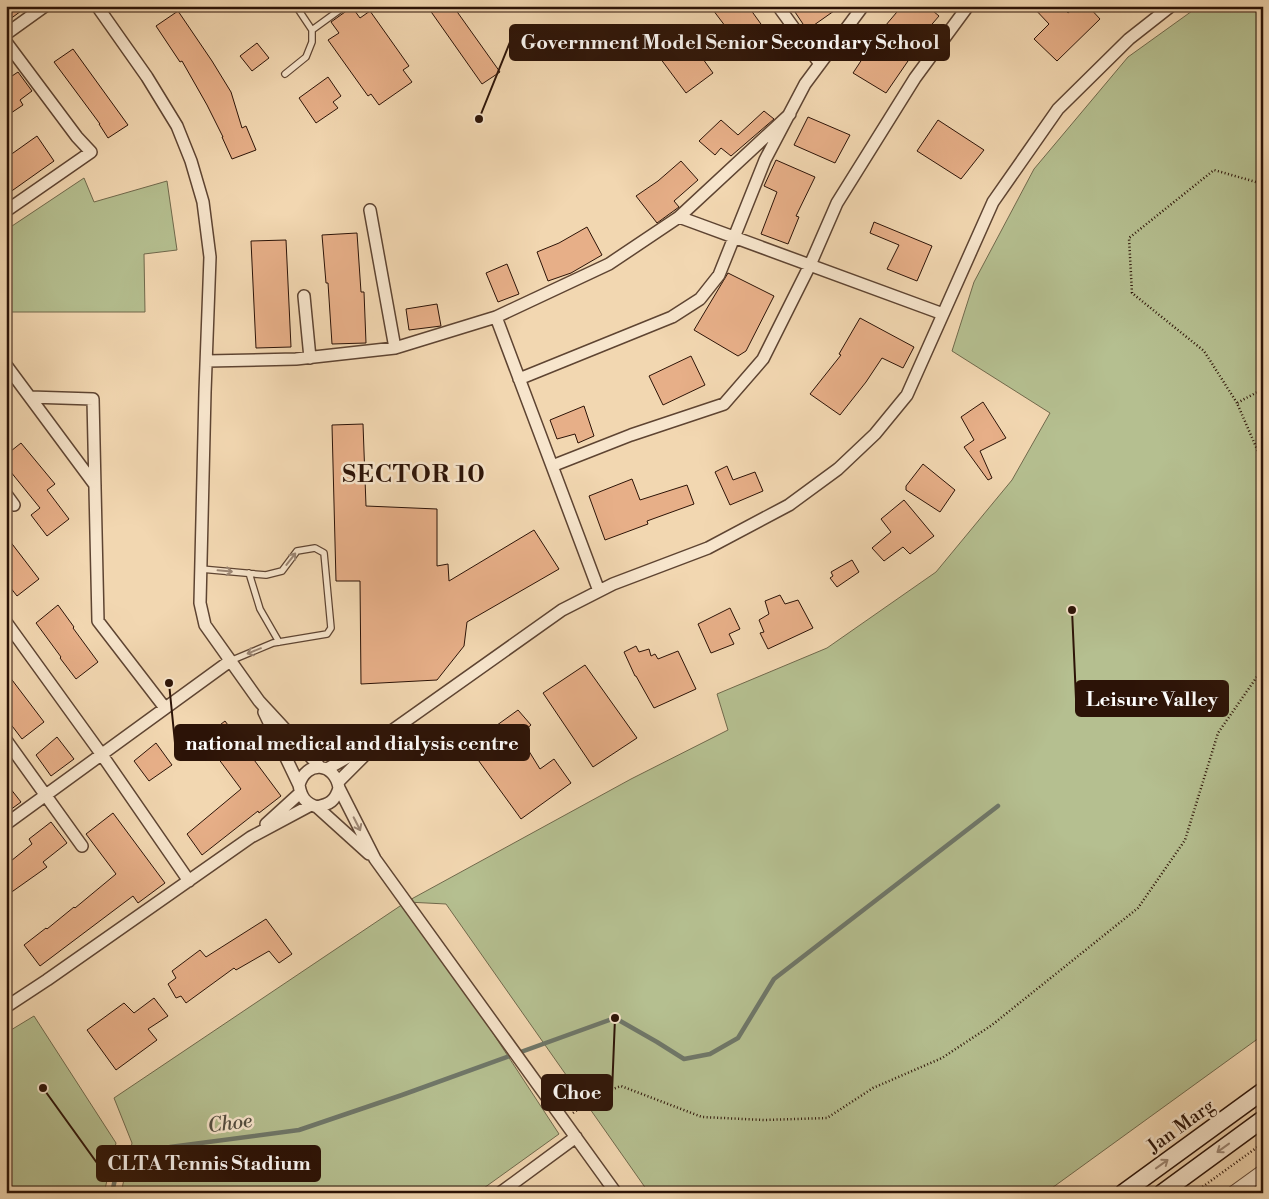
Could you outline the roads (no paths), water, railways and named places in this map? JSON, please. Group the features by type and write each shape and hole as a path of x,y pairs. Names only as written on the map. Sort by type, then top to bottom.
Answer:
{"main road":[{"name":"Jan Marg","path":"1123,1193 1263,1091"},
{"path":"1162,1193 1263,1119"}],"street":[{"path":"6,34 45,6"},
{"path":"97,6 177,126 191,161 203,202 210,257 204,392 200,602 205,625 260,701 324,768 334,774 375,859 616,1193"},
{"path":"778,6 820,64"},
{"path":"519,379 672,317 700,299 718,275 765,160 805,84 863,6"},
{"path":"552,466 631,435 724,404 763,359 810,265 837,203 915,78 968,6"},
{"path":"251,837 299,789 301,779 306,772 312,768 324,768 383,737 562,610 613,584 708,548 789,505 838,469 875,434 907,395 993,202 1058,109 1129,39 1172,6"},
{"path":"6,42 77,137 91,152 6,211"},
{"path":"206,360 296,359 395,348 496,317 609,264 679,218 790,114"},
{"path":"370,210 395,348"},
{"path":"679,218 944,314"},
{"path":"304,296 310,358"},
{"path":"496,317 599,591"},
{"path":"6,365 95,485"},
{"path":"30,398 93,399 98,621 165,708"},
{"path":"6,494 14,505"},
{"path":"6,622 102,755 189,881"},
{"path":"6,824 230,661"},
{"path":"260,701 304,800 314,806 375,859"},
{"path":"6,1007 251,837 314,806 325,805 332,801 336,795 338,785 383,737"},
{"path":"6,740 82,846"},
{"path":"500,1193 576,1137"},
{"path":"1234,1193 1263,1172"}],"lane":[{"path":"285,74 306,57 312,42 312,30 296,6"},
{"path":"312,30 345,6"},
{"path":"201,570 249,573 261,576 282,571 297,551 314,548 324,553 330,632 273,643 230,661"},
{"path":"249,573 260,609 279,642"}],"waterway":[{"name":"Choe","path":"112,1193 117,1170 170,1147 299,1130 615,1018 684,1059 710,1054 738,1038 774,979 998,806"}],"place":[{"name":"Government Model Senior Secondary School","path":"479,119"},
{"name":"Leisure Valley","path":"1072,610"},
{"name":"national medical and dialysis centre","path":"169,683"},
{"name":"Choe","path":"615,1018"},
{"name":"CLTA Tennis Stadium","path":"43,1088"}],"district":[{"name":"SECTOR 10","path":"414,475"}]}
